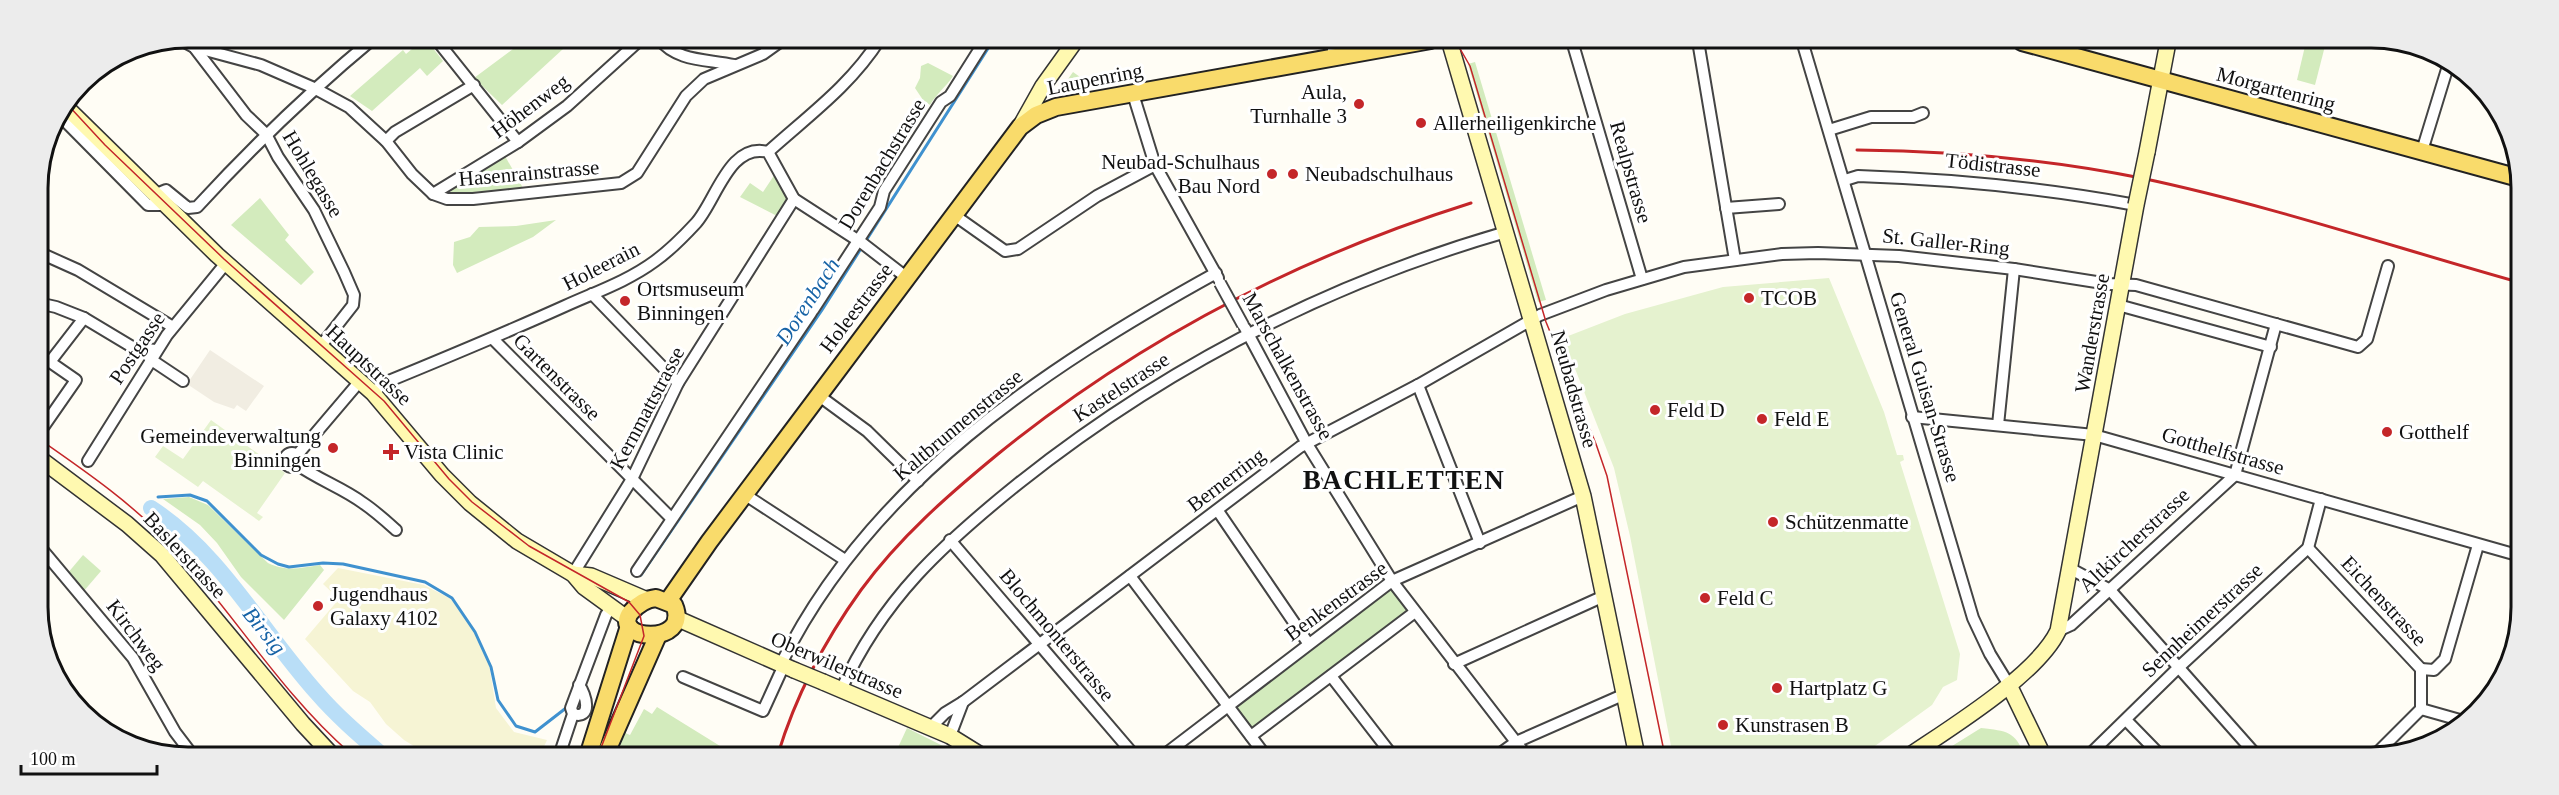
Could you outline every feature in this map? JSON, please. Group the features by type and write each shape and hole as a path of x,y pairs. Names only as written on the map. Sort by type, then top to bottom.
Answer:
{"main road":[{"name":"Laupenring","path":"1020,127 1046,110 1388,48"},
{"name":"Morgartenring","path":"2047,48 2160,81 2510,176"},
{"name":"Holeestrasse","path":"668,601 744,494 1020,127"},
{"path":"591,747 628,622 635,608 647,600 656,598 674,605 676,618 670,628 658,635 638,634 628,622"},
{"path":"609,747 658,635"}],"street":[{"name":"Hohlegasse","path":"196,48 246,114 266,134 278,157 314,210 354,295 353,305 320,347"},
{"name":"Hasenrainstrasse","path":"201,48 261,65 314,88 349,107 386,141 412,174 433,194 447,199 473,199 621,183 636,173 692,90 704,78 763,54 771,48"},
{"path":"160,200 166,190 188,208 197,207 266,134 314,88 362,48"},
{"path":"443,48 518,142"},
{"name":"Höhenweg","path":"433,194 518,142 567,106 631,48"},
{"path":"668,48 681,55 734,65"},
{"path":"874,48 864,65 822,106 768,152 794,199 863,244 906,277"},
{"name":"Dorenbachstrasse","path":"637,572 671,518 812,311 863,244 880,207 884,191 940,102 950,96 980,48"},
{"name":"Holeestrasse","path":"1020,127 1043,86 1070,48"},
{"path":"1333,48 1334,58"},
{"name":"Neubadstrasse","path":"1451,48 1583,496 1635,747"},
{"name":"Realpstrasse","path":"1574,48 1642,279"},
{"path":"1699,48 1735,260"},
{"name":"General Guisan-Strasse","path":"1804,48 1973,618 1990,654 2009,685"},
{"name":"Wanderstrasse","path":"2058,631 2167,48"},
{"path":"2422,151 2447,71"},
{"path":"386,141 395,132 474,85"},
{"name":"Marschalkenstrasse","path":"1133,94 1155,165 1307,444 1392,581 1520,747"},
{"name":"Hauptstrasse","path":"71,112 226,263 373,393 442,474 470,503 517,541 573,574 584,587 612,606 628,622"},
{"path":"1829,130 1870,117 1913,117 1923,113"},
{"name":"Hauptstrasse","path":"65,121 148,205 160,200"},
{"name":"Holeerain","path":"373,393 384,383 493,339 633,276 669,249 697,222 725,176 740,157 753,151 768,152"},
{"path":"954,215 1005,251 1018,249 1097,196 1155,165"},
{"name":"Tödistrasse","path":"1845,180 1869,177 1977,182 2032,188 2136,205"},
{"name":"Kernmattstrasse","path":"573,574 632,479 678,383 794,199"},
{"path":"1726,208 1779,204"},
{"name":"Kastelstrasse","path":"841,690 868,640 917,572 950,540 1031,474 1105,419 1245,329 1371,277 1506,232"},
{"name":"St. Galler-Ring","path":"1531,319 1606,290 1684,267 1782,254 1899,256 2014,268 2109,284 2136,285 2358,347 2367,339 2388,266"},
{"path":"48,256 78,270 173,327"},
{"name":"Postgasse","path":"88,462 153,355 226,263"},
{"path":"1998,425 2014,268"},
{"name":"Kaltbrunnenstrasse","path":"683,677 763,711 786,667 812,607 845,560 918,481 996,413 1052,372 1137,317 1218,278"},
{"path":"592,294 678,383"},
{"path":"48,305 84,318 134,348 153,355 183,381"},
{"path":"2118,305 2271,348"},
{"path":"48,420 76,380 50,362 84,318"},
{"name":"Bernerring","path":"930,728 945,713 963,702 1307,444 1531,319"},
{"path":"2235,475 2276,324"},
{"name":"Gartenstrasse","path":"493,339 671,518"},
{"path":"360,381 298,460 318,479 336,486 363,502 396,530"},
{"path":"1418,384 1480,543"},
{"path":"818,395 867,430 918,481"},
{"name":"Gotthelfstrasse","path":"1912,417 2094,435 2511,553"},
{"name":"Baslerstrasse","path":"48,465 127,524 162,555 295,715 324,747"},
{"name":"Altkircherstrasse","path":"2058,631 2071,625 2235,475"},
{"path":"744,494 845,560"},
{"name":"Benkenstrasse","path":"1174,747 1392,581 1583,496"},
{"path":"2308,548 2321,500"},
{"path":"1218,511 1308,643"},
{"name":"Blochmonterstrasse","path":"950,540 1128,747"},
{"path":"2421,669 2434,670 2445,659 2478,545"},
{"name":"Sennheimerstrasse","path":"2098,747 2179,667 2308,548"},
{"name":"Eichenstrasse","path":"2308,548 2421,669 2421,709"},
{"name":"Kirchweg","path":"48,557 133,658 175,732 186,747"},
{"path":"2071,569 2110,590 2249,747"},
{"name":"Hauptstrasse","path":"573,574 591,576 647,600"},
{"path":"1130,576 1259,747"},
{"path":"1454,664 1604,596"},
{"path":"562,747 573,714 571,708 579,685 606,615 612,606"},
{"path":"1251,736 1415,612"},
{"name":"Oberwilerstrasse","path":"676,618 950,736 968,747"},
{"path":"1922,747 2009,685 2050,645 2058,631"},
{"path":"1331,676 1386,747"},
{"path":"2009,685 2040,747"},
{"path":"1509,747 1625,694"},
{"path":"950,736 963,702"},
{"path":"2384,746 2421,709 2455,719"},
{"path":"2126,720 2152,747"}],"shaded area":[{"path":"210,350 264,386 246,411 237,405 234,409 214,402 187,384"},
{"path":"338,568 424,585 451,599 474,632 489,664 496,708 514,732 547,740 544,747 415,747 404,740 386,724 370,702 353,691 305,639 339,599 323,584"}],"green space":[{"path":"413,48 433,48 443,61 427,76 420,68 372,111 350,96 403,50 406,54"},
{"path":"564,48 502,105 474,78 513,49"},
{"path":"2305,48 2324,48 2315,85 2297,80"},
{"path":"1475,62 1546,300 1538,302 1468,64"},
{"path":"928,63 953,76 930,105 923,100 915,88 920,78 921,66"},
{"path":"1073,72 1094,87 1055,94 1057,88 1061,89"},
{"path":"505,156 523,188 451,194 450,188"},
{"path":"775,174 788,200 779,217 740,197 750,183 763,192"},
{"path":"260,198 289,235 285,240 314,272 301,285 231,225"},
{"path":"556,220 533,237 457,273 453,265 454,242 470,237 479,227 516,226"},
{"name":"Schützenmatte","path":"1829,278 1884,412 1897,455 1903,455 1904,460 1900,462 1960,654 1957,680 1943,687 1932,705 1874,747 1671,747 1630,536 1614,468 1563,338 1625,314 1723,287"},
{"path":"211,420 285,473 257,513 263,517 259,521 203,481 198,487 155,457 163,446 183,459"},
{"path":"189,497 208,505 268,563 287,568 320,565 324,570 284,620 241,577 217,543 200,525 163,499"},
{"path":"83,555 101,571 83,592 67,574"},
{"path":"1391,583 1415,616 1253,739 1229,706"},
{"path":"657,707 722,747 615,747 623,732 630,735 644,709 652,714"},
{"path":"907,728 945,747 898,747"},
{"path":"1981,728 2009,734 2020,747 1950,747"}],"waterway":[{"name":"Dorenbach","path":"641,575 822,310 988,48"},
{"path":"158,497 190,495 207,501 261,555 278,564 289,567 323,563 343,564 425,582 452,598 475,632 491,667 498,700 516,726 535,732 566,708"},
{"name":"Birsig","path":"151,508 199,547 240,594 317,693 339,717 373,747"}],"tram line":[{"path":"1460,48 1470,66 1546,322 1607,476 1663,747"},
{"path":"72,110 105,145 224,259 384,401 449,479 472,502 529,546 629,602 640,615 644,636 601,747"},
{"path":"48,445 108,489 171,545 302,705 343,747"}],"railway":[{"path":"1857,150 2000,157 2106,171 2236,201 2511,280"},
{"path":"780,747 813,669 835,628 861,590 891,553 925,518 998,454 1107,374 1223,306 1344,249 1471,203"}],"place":[{"name":"Aula, Turnhalle 3","path":"1359,104"},
{"name":"Allerheiligenkirche","path":"1421,123"},
{"name":"Neubad-Schulhaus Bau Nord","path":"1272,174"},
{"name":"Neubadschulhaus","path":"1293,174"},
{"name":"TCOB","path":"1749,298"},
{"name":"Ortsmuseum Binningen","path":"625,301"},
{"name":"Feld D","path":"1655,410"},
{"name":"Feld E","path":"1762,419"},
{"name":"Gotthelf","path":"2387,432"},
{"name":"Gemeindeverwaltung Binningen","path":"333,448"},
{"name":"Vista Clinic","path":"391,452"},
{"name":"Schützenmatte","path":"1773,522"},
{"name":"Feld C","path":"1705,598"},
{"name":"Jugendhaus Galaxy 4102","path":"318,606"},
{"name":"Hartplatz G","path":"1777,688"},
{"name":"Kunstrasen B","path":"1723,725"}],"district":[{"name":"BACHLETTEN","path":"1404,480"}]}
